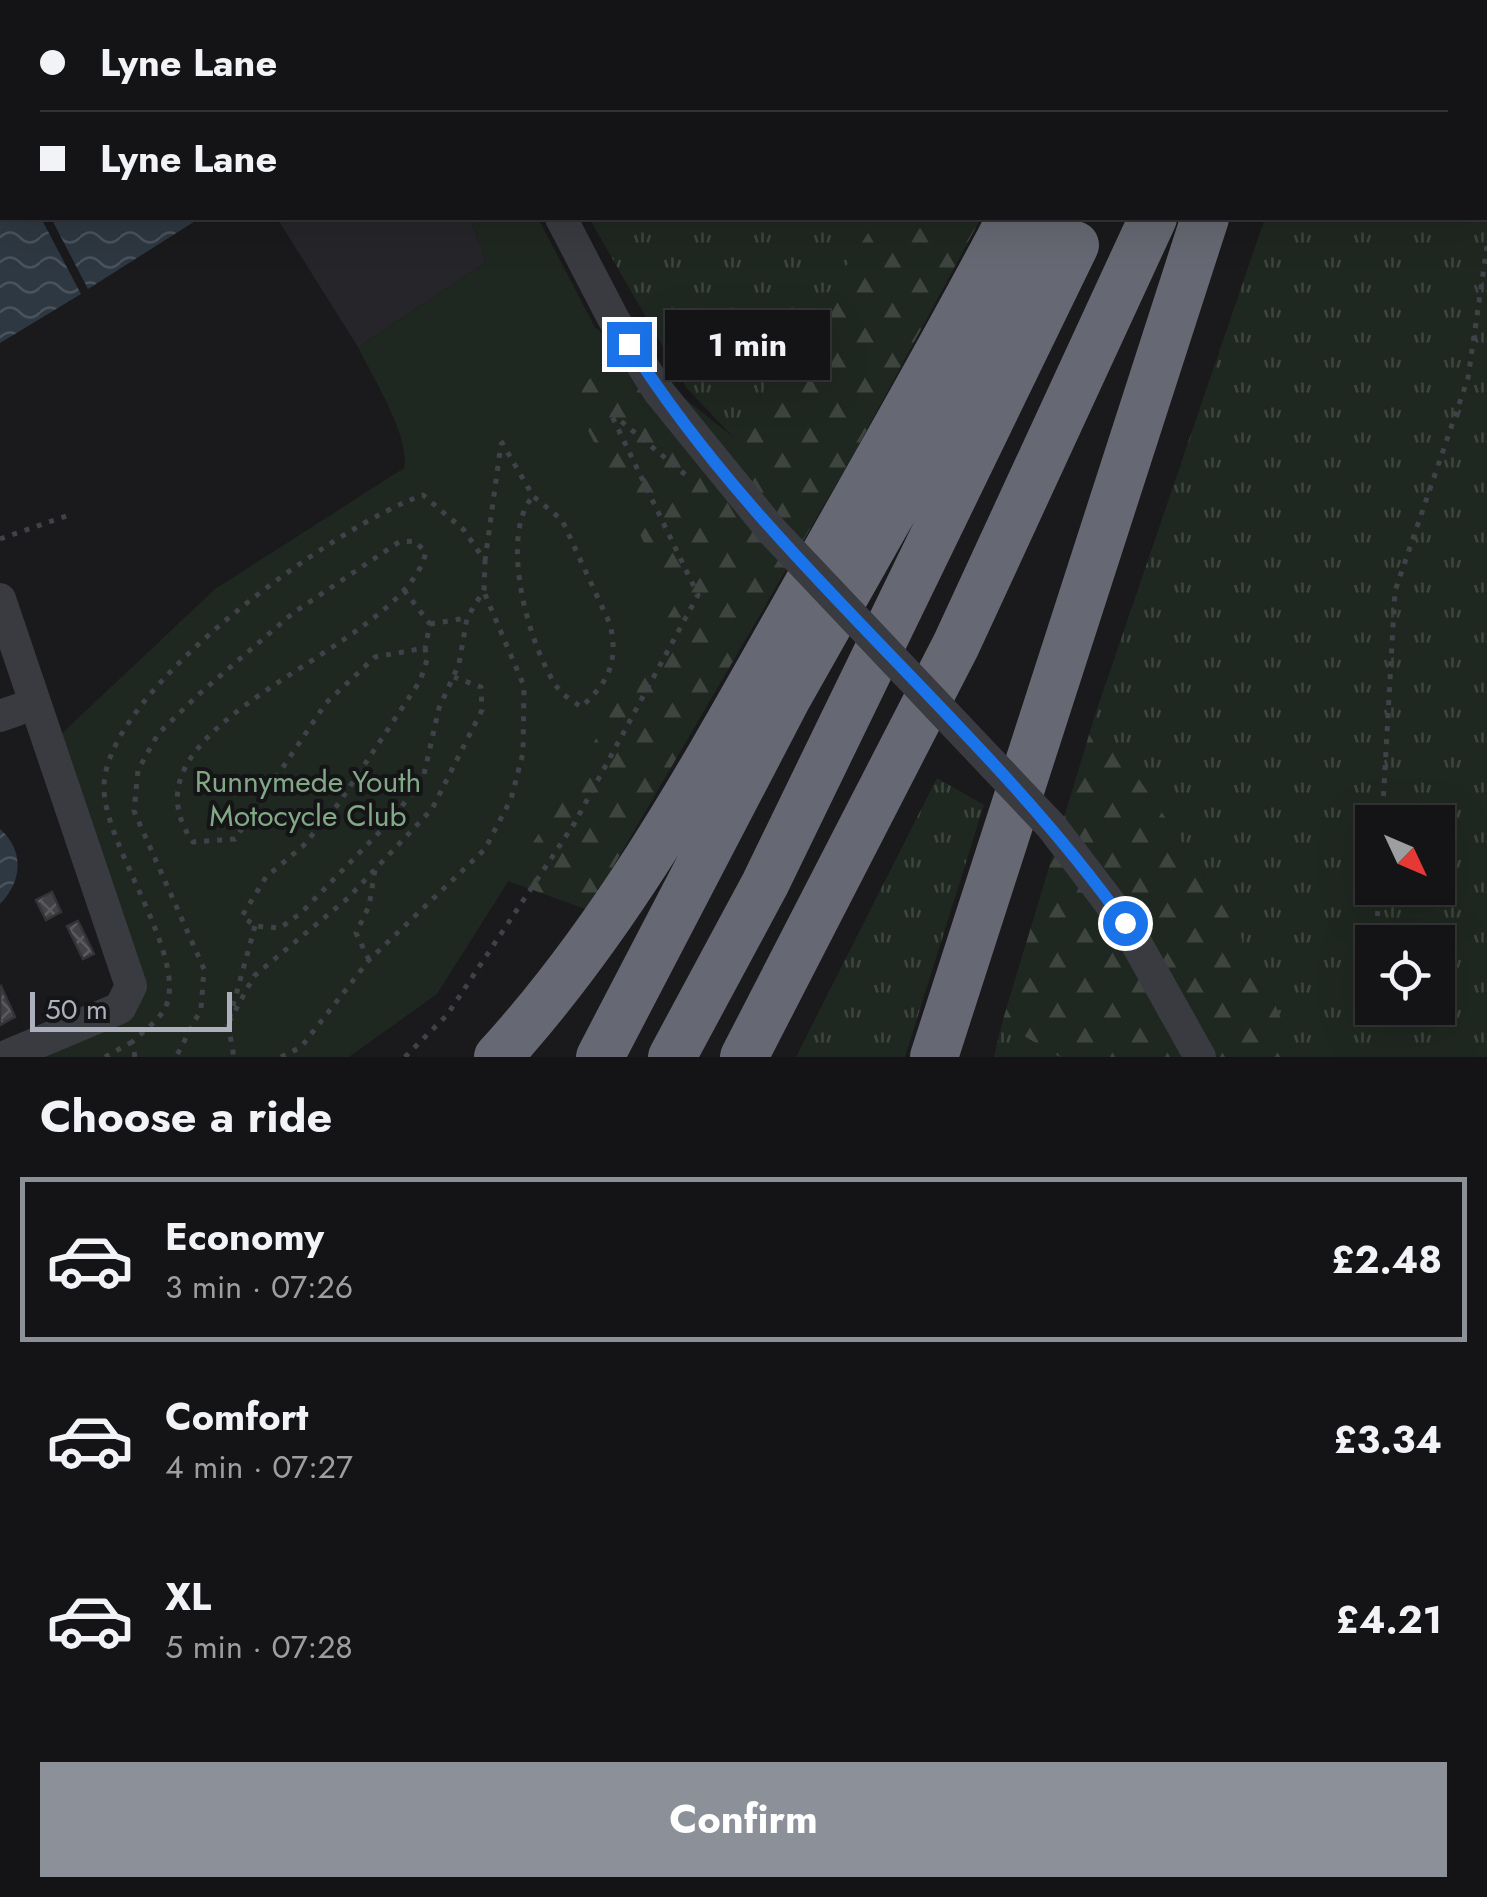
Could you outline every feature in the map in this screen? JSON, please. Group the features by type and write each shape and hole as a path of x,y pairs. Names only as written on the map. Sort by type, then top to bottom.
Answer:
{"highway":[{"path":"498,1057 558,990 675,820 930,373 1010,220"},
{"path":"600,1057 787,698 1057,220"},
{"path":"672,1057 765,884 1087,220"},
{"path":"744,1057 956,645 1152,220"},
{"path":"934,1057 1204,220"}],"street":[{"path":"561,220 614,320 659,392 772,531 1052,827 1125,923 1200,1057"},
{"path":"0,599 131,986 120,1008 4,1057"},
{"path":"0,716 34,704"}],"path":[{"path":"1383,805 1395,592 1468,378 1487,246"},
{"path":"405,1057 448,1015 574,824 698,595 610,412 710,496 734,488"},
{"path":"281,1057 301,1047 369,960 485,850 511,799 522,753 524,686 484,590 501,441 533,496 562,520 614,642 606,685 581,707 558,688 529,625 514,558 523,508 533,496"},
{"path":"105,1057 132,1042 165,1009 170,971 115,838 104,787 112,748 145,698 217,627 304,561 394,505 424,495 464,530 485,561"},
{"path":"0,538 72,514"},
{"path":"176,1057 201,1010 204,968 134,811 138,770 158,734 293,612 399,542 414,540 426,552 422,572 404,590 318,658 214,729 192,752 180,771 176,802 182,826 193,842 235,839 326,702 376,657 426,648"},
{"path":"404,590 430,624 427,660 420,680 339,802 255,894 242,916 255,926 280,928 301,913 396,815 424,774 467,618 484,590"},
{"path":"430,624 467,618"},
{"path":"228,1024 254,976 348,898 432,809 482,710 481,687 453,677"},
{"path":"369,960 356,932 368,906 375,868"},
{"path":"234,1057 228,1024 255,926"},
{"path":"132,1042 135,1057"}],"shaded area":[{"path":"278,220 471,220 486,262 358,347"}],"green space":[{"name":"Runnymede Youth Motocycle Club","path":"471,220 539,220 610,356 572,398 675,605 558,803 437,994 349,1057 40,1057 132,1015 58,737 215,589 404,468 405,455 396,424 358,347 486,262"},
{"path":"590,220 877,220 733,437 686,387"},
{"path":"877,220 980,220 856,450 588,910 508,881 558,803 545,458 596,328 733,437"},
{"path":"1264,220 1487,220 1487,1057 1296,1057 1256,966 1180,839 1095,715"},
{"path":"1095,715 1233,923 1278,1011 1296,1057 1060,1057 1002,1023"},
{"path":"937,778 984,805 905,1057 796,1057"},
{"path":"1002,1023 1060,1057 994,1057"}],"water":[{"path":"0,220 42,220 81,294 0,343"},
{"path":"52,220 197,220 88,289"},
{"path":"0,829 14,847 18,866 13,886 0,904"}],"building":[{"path":"52,892 61,912 46,920 36,900"},
{"path":"78,921 94,954 83,959 67,926"},
{"path":"0,987 15,1017 0,1025"}],"route":[{"path":"629,344 659,392 734,488 1052,827 1125,923"}]}
